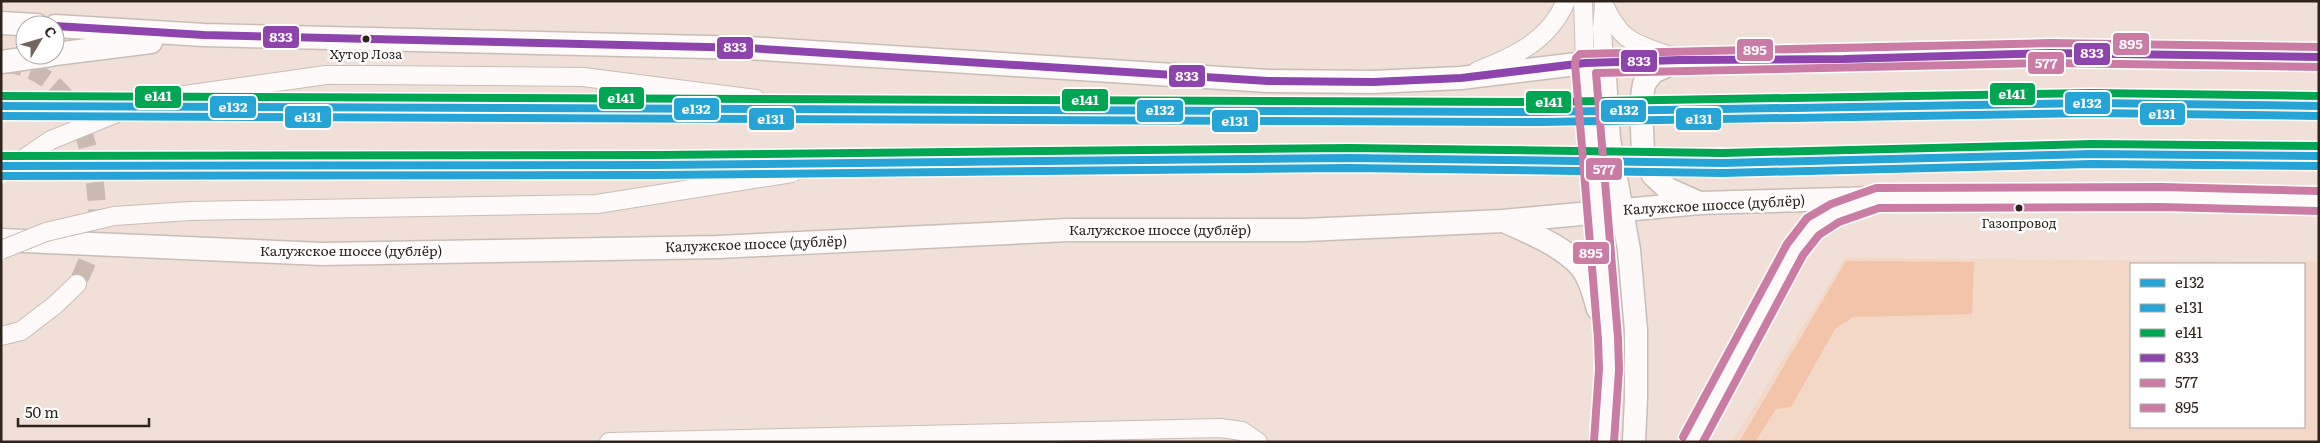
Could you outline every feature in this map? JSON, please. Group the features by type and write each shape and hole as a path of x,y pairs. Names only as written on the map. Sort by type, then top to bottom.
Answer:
{"highway":[{"path":"1723,110 2092,103 2319,106"},
{"path":"1,106 1541,112"},
{"path":"1723,163 2092,154 2319,156"},
{"path":"1,166 858,163 1350,158 1540,160"}],"main road":[{"path":"1,23 15,24"},
{"path":"65,27 204,35 748,48 1268,81 1373,82 1461,78 1595,62 1680,60 1844,59 2051,53 2319,57"},
{"path":"65,53 204,35"},
{"path":"1,62 15,60"},
{"path":"1680,60 1653,72 1644,84 1641,103 1642,154 1653,175 1668,189 1700,203"},
{"path":"1595,62 1629,250 1636,330 1634,442"},
{"path":"1595,62 1598,212 1609,369 1604,442"},
{"name":"Калужское шоссе (дублёр)","path":"1,240 322,254 718,247 1068,230 1305,230 1503,221 1700,203 1877,198 2162,197 2319,201"},
{"path":"1692,442 1790,258 1812,227 1835,213 1877,198"},
{"path":"1503,221 1562,251 1580,266 1589,281 1608,339"}],"street":[{"path":"1461,78 1518,54 1545,33 1561,12 1566,1"},
{"path":"1583,1 1595,62"},
{"path":"1595,62 1602,28 1604,3"},
{"path":"1604,3 1619,31 1630,41 1680,60"},
{"path":"1,174 51,140 149,100 326,75 583,77 848,110"},
{"path":"1,250 46,232 114,216 190,211 597,204 858,163"},
{"path":"1,336 20,331 54,305 77,284"},
{"path":"609,442 1019,438 1220,428 1242,431 1258,442"}],"shaded area":[{"path":"1845,258 2319,262 2319,442 1732,442"},
{"path":"1846,261 1974,262 1972,314 1853,317 1835,329 1791,407 1776,409 1755,442 1739,442"}],"tunnel":[{"path":"5,64 34,71 51,82 71,105 83,130 94,178 97,223 93,247 77,284"},
{"path":"1541,112 1723,110"},
{"path":"1540,161 1723,163"}],"transit line":[{"name":"833","path":"65,27 204,35 748,48 1268,81 1373,82 1461,78 1585,63 1680,60 1844,59 2051,53 2319,57"},
{"name":"895","path":"1594,441 1599,369 1598,339 1575,64 1576,58 1580,54 2051,43 2319,47"},
{"name":"577","path":"1614,442 1619,370 1618,338 1596,73 2051,63 2319,67"},
{"name":"е141","path":"1,96 1541,102 2092,93 2319,96"},
{"name":"е132","path":"1,106 1541,112 2092,103 2319,106"},
{"name":"е131","path":"1,116 1541,122 2092,113 2319,116"},
{"name":"е141","path":"1,156 656,155 1349,148 1723,153 2092,144 2319,146"},
{"name":"е132","path":"1,166 656,165 1349,158 1723,163 2092,154 2319,156"},
{"name":"е131","path":"1,176 656,175 1349,168 1723,173 2092,164 2319,166"},
{"name":"895","path":"1683,437 1787,244 1807,218 1831,204 1876,188 2162,187 2319,191"},
{"name":"577","path":"1703,442 1803,255 1819,235 1839,222 1879,208 2162,207 2319,211"}],"place":[{"name":"Хутор Лоза","path":"366,39"},
{"name":"Газопровод","path":"2019,208"}]}
